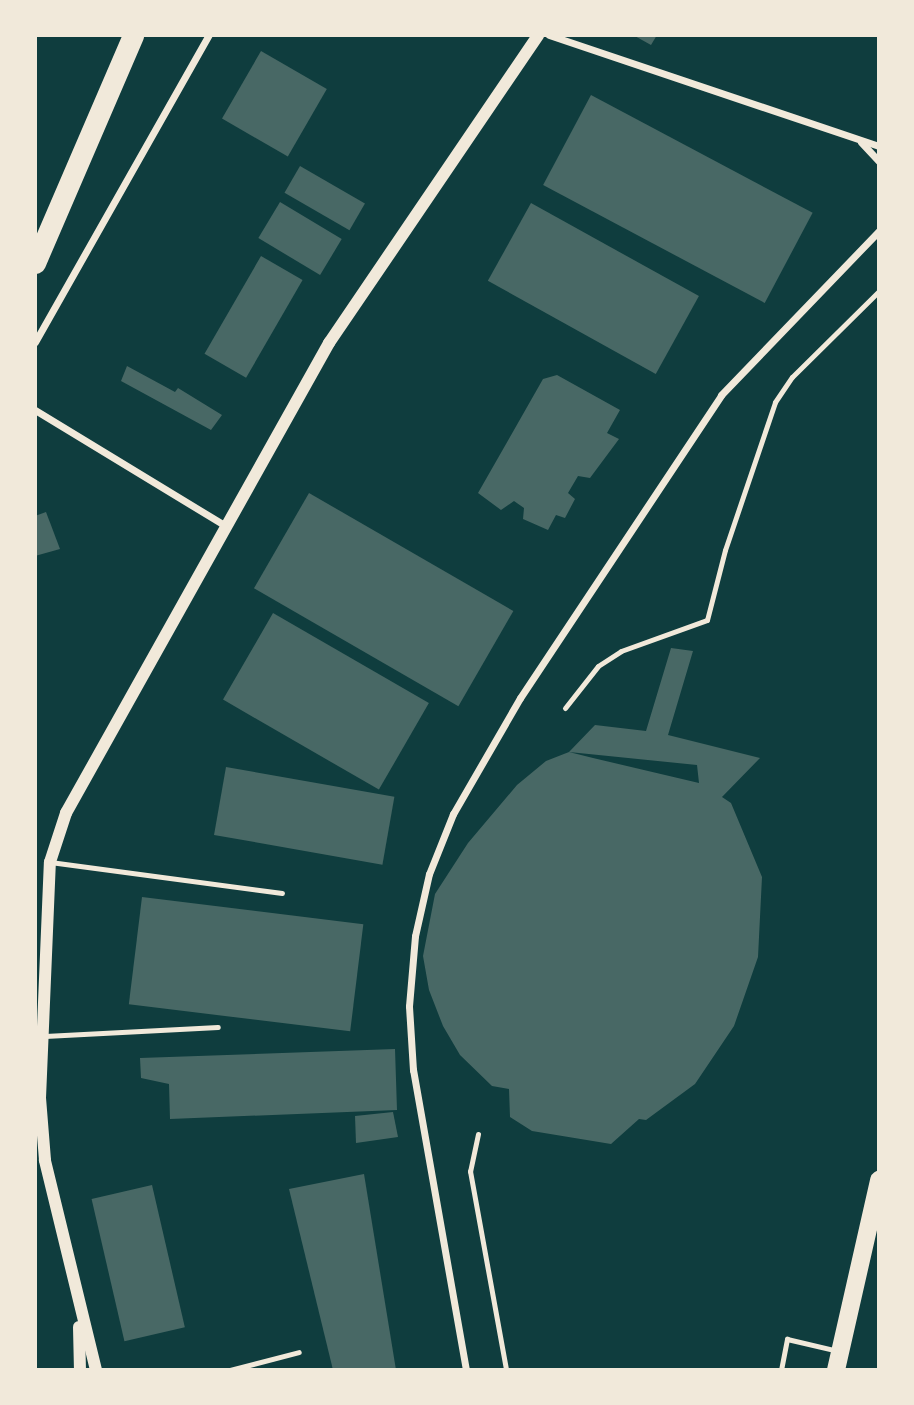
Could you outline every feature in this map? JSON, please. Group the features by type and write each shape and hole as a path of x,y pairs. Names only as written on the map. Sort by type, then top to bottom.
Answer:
{"highway":[{"path":"35,264 133,35"}],"main road":[{"path":"836,1370 879,1180"}],"street":[{"path":"35,342 209,35"},
{"path":"96,1370 45,1160 42,1037 50,862 78,789 223,525 329,343 538,35"},
{"path":"549,35 879,146"},
{"path":"861,142 879,161"},
{"path":"466,1370 413,1070 410,994 415,936 429,874 453,814 520,698 721,395 879,230"},
{"path":"35,410 223,525"},
{"path":"78,1302 80,1370"}],"lane":[{"path":"565,708 598,666 621,651 707,620 725,550 775,402 792,377 879,291"},
{"path":"50,862 282,893"},
{"path":"42,1037 218,1027"},
{"path":"478,1135 470,1171 506,1370"},
{"path":"781,1370 787,1339 840,1351"},
{"path":"230,1370 299,1352"}],"building":[{"path":"633,35 657,35 651,45"},
{"path":"261,51 327,89 288,157 222,119"},
{"path":"591,95 813,213 765,303 543,185"},
{"path":"300,166 365,204 349,230 284,193"},
{"path":"280,202 342,239 320,275 258,238"},
{"path":"531,203 699,296 656,374 488,281"},
{"path":"261,256 303,280 246,378 205,354"},
{"path":"127,366 175,392 178,388 222,415 211,430 121,381"},
{"path":"557,375 620,410 607,433 619,439 590,478 578,476 568,493 575,499 565,518 556,515 548,530 523,519 524,508 514,501 501,510 478,493 543,379"},
{"path":"309,493 513,611 458,706 254,588"},
{"path":"46,512 60,549 35,556 35,516"},
{"path":"273,613 429,703 379,790 223,700"},
{"path":"671,648 693,651 668,735 760,758 722,797 731,803 762,877 758,957 734,1026 695,1084 646,1120 639,1119 611,1144 532,1131 510,1117 509,1089 492,1086 460,1055 443,1026 429,990 423,956 435,894 468,843 517,785 546,761 569,752 595,725 646,731","holes":["569,752 697,765 699,783"]},
{"path":"226,767 394,797 382,865 214,835"},
{"path":"142,897 363,924 350,1031 129,1004"},
{"path":"395,1049 397,1110 170,1119 169,1084 141,1078 140,1058"},
{"path":"393,1112 398,1137 356,1143 355,1116"},
{"path":"364,1174 396,1370 333,1370 289,1189"},
{"path":"152,1185 185,1327 124,1341 92,1199"}]}
